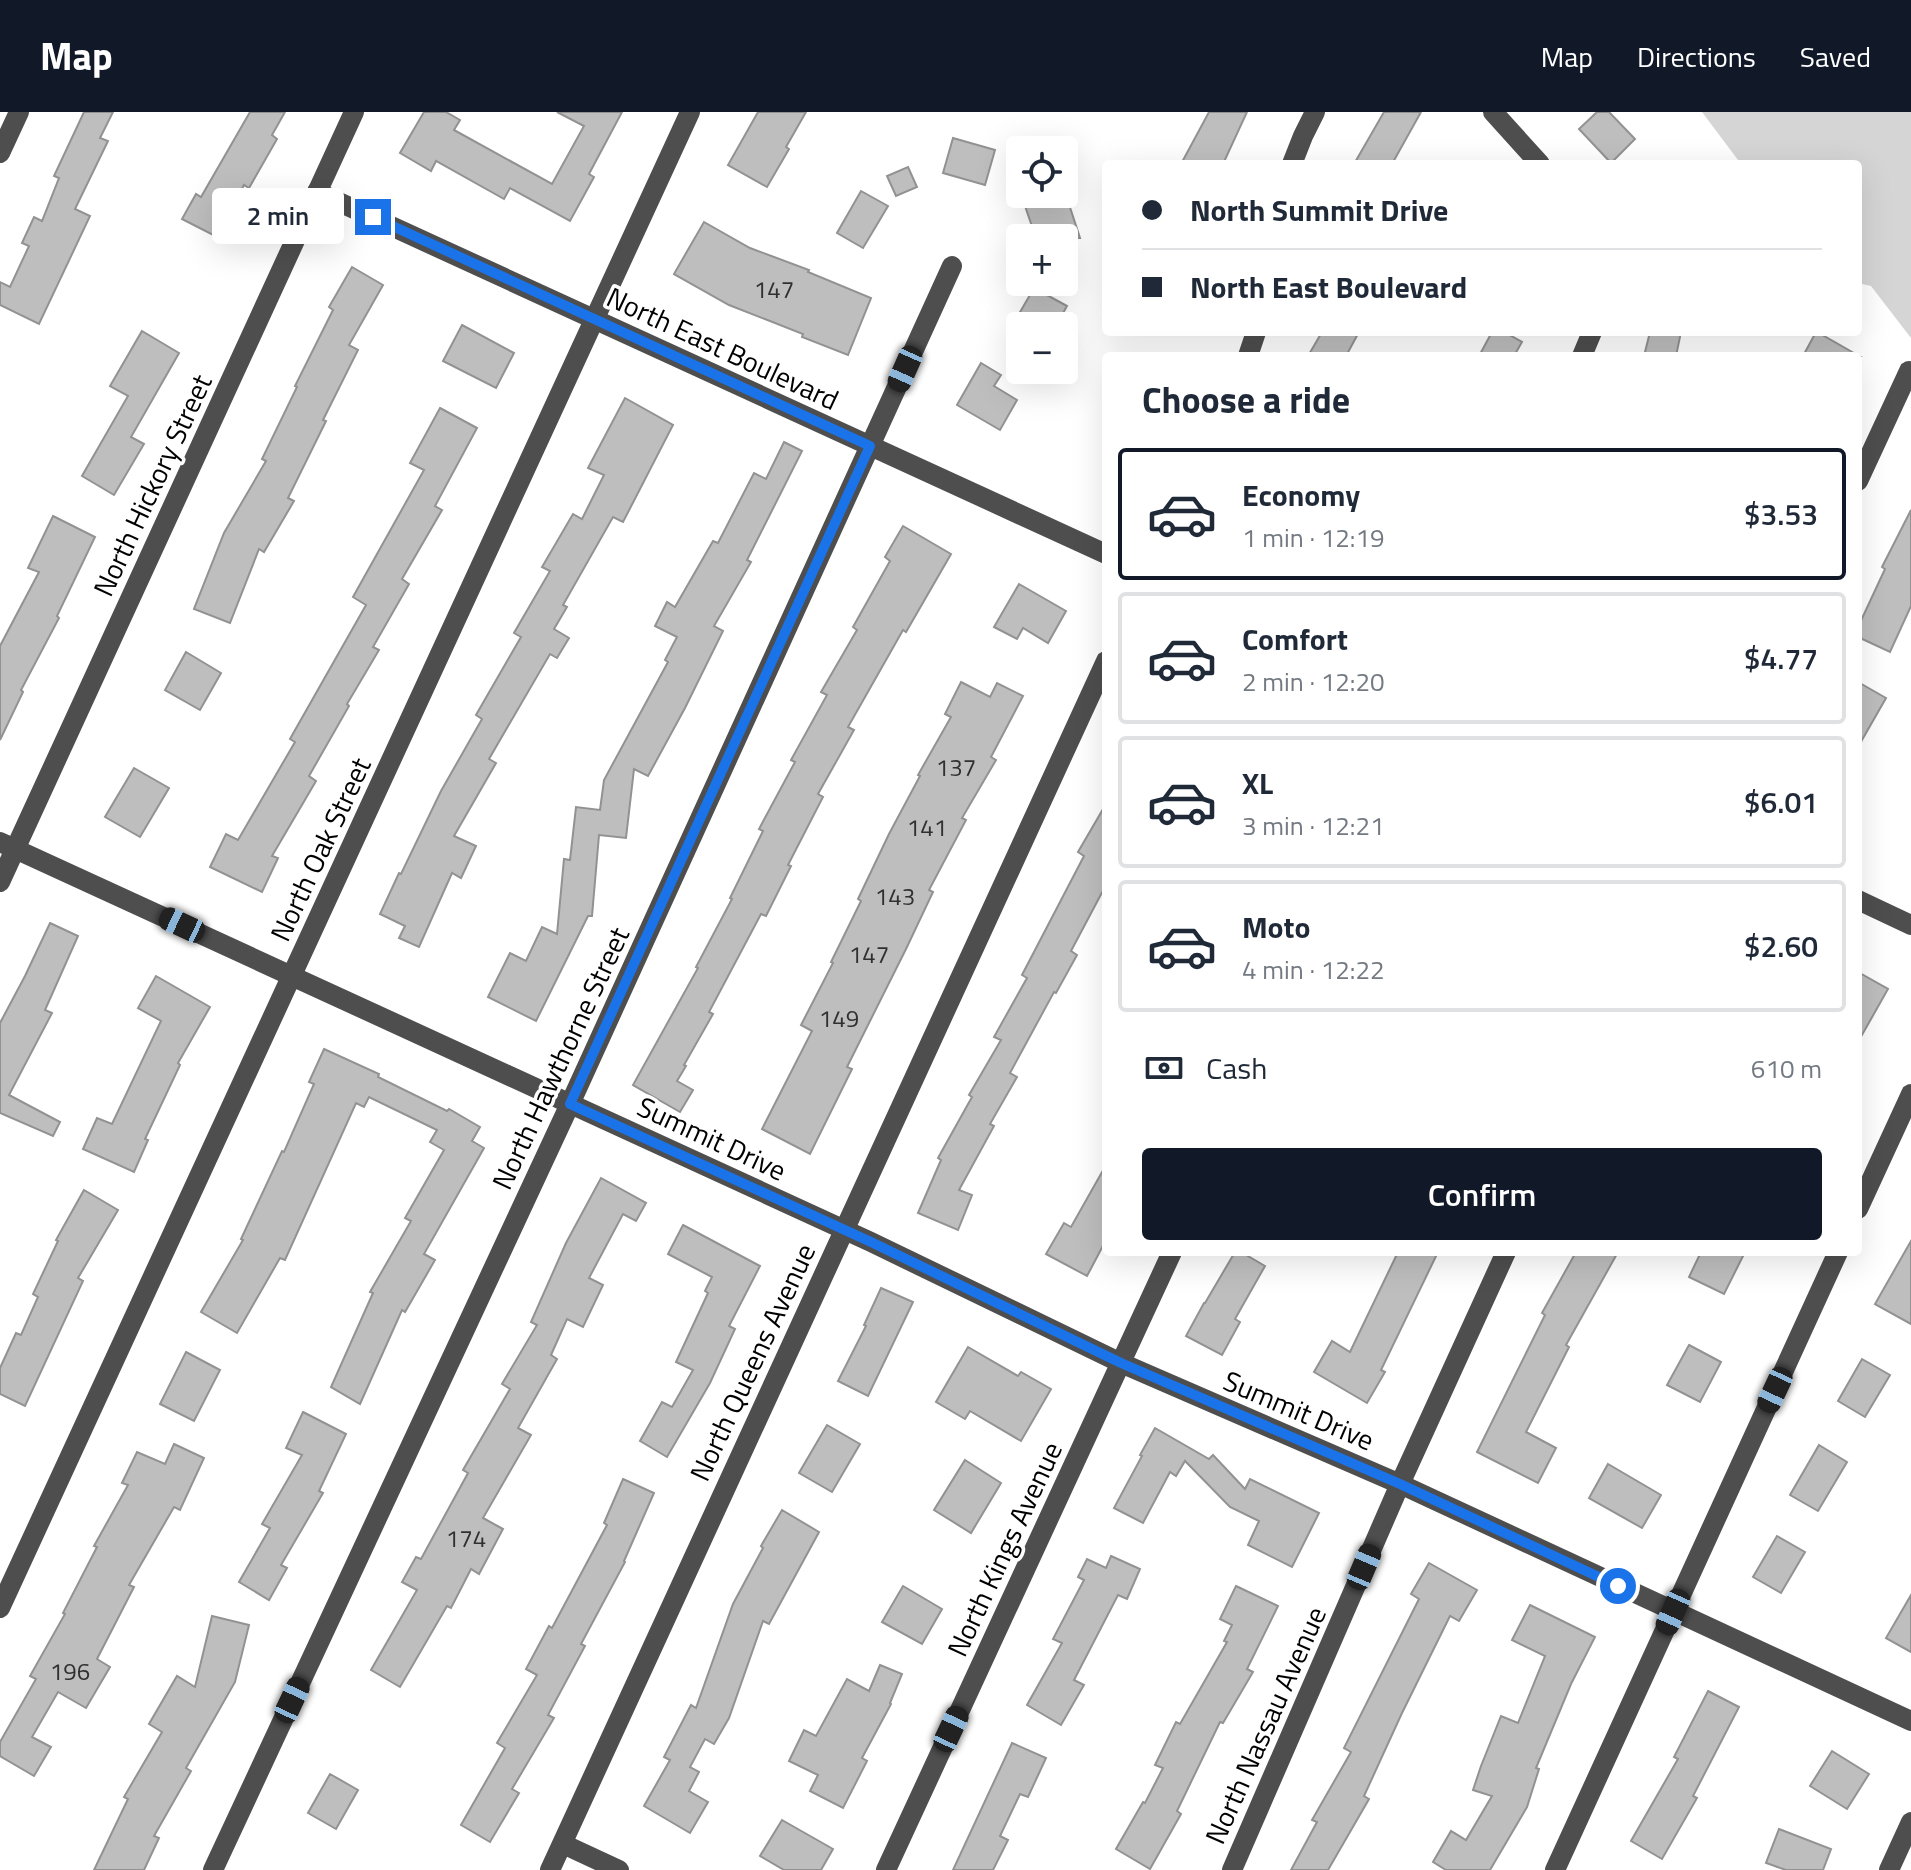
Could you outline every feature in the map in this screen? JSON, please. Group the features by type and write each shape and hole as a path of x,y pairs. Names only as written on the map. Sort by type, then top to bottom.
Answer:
{"street":[{"path":"0,153 19,112"},
{"name":"North Hickory Street","path":"0,882 8,845 354,112"},
{"name":"North Oak Street","path":"0,1608 690,112"},
{"path":"1294,160 1315,112"},
{"path":"1493,112 1536,160"},
{"name":"North East Boulevard","path":"317,192 1102,552"},
{"name":"North Hawthorne Street","path":"213,1870 570,1104 952,266"},
{"path":"1862,472 1909,371"},
{"name":"North Queens Avenue","path":"550,1870 1102,670"},
{"name":"Summit Drive","path":"8,845 843,1229 1121,1363 1400,1484 1911,1721"},
{"path":"1862,902 1911,925"},
{"path":"1862,1200 1911,1094"},
{"name":"North Kings Avenue","path":"886,1870 1170,1256"},
{"name":"North Nassau Avenue","path":"1232,1870 1400,1484 1504,1256"},
{"path":"1555,1870 1836,1256"},
{"path":"1889,1870 1911,1822"},
{"path":"563,1844 619,1870"}],"shaded area":[{"path":"1702,112 1911,112 1911,338 1871,286 1862,284 1862,160 1738,160"}],"building":[{"path":"84,112 113,112 100,138 108,141 75,209 90,216 39,324 0,305 0,282 10,287 29,246 22,243 34,217 42,221 59,178 54,176"},
{"path":"250,112 285,112 272,135 277,139 249,188 244,185 217,237 182,219 196,194 201,197"},
{"path":"424,112 446,112 460,120 454,130 552,184 584,126 557,112 622,112 589,174 594,177 570,221 510,188 504,199 436,161 431,171 400,153"},
{"path":"758,112 806,112 767,187 728,165"},
{"path":"1209,112 1247,112 1225,160 1183,160"},
{"path":"1384,112 1421,112 1394,160 1356,160"},
{"path":"1597,112 1609,112 1635,139 1614,160 1608,160 1579,129"},
{"path":"953,138 995,150 985,185 943,173"},
{"path":"908,167 917,187 896,196 887,176"},
{"path":"861,191 888,206 863,248 837,233"},
{"path":"1026,208 1070,208 1075,224 1031,224"},
{"path":"704,222 750,248 871,298 848,355 729,305 674,274"},
{"path":"352,267 383,285 349,345 358,350 288,498 294,501 264,552 259,549 230,623 194,609 224,533 266,461 262,459 333,310 329,307"},
{"path":"1029,296 1049,296 1067,306 1064,312 1020,312"},
{"path":"462,325 514,353 496,388 443,361"},
{"path":"142,331 179,353 131,437 144,444 114,495 82,476 128,396 110,386"},
{"path":"1320,336 1357,336 1348,352 1310,352"},
{"path":"1490,336 1511,336 1522,342 1516,352 1481,352"},
{"path":"1649,336 1680,336 1677,352 1645,352"},
{"path":"1814,336 1824,336 1852,352 1805,352"},
{"path":"981,363 1001,375 994,386 1017,400 1000,430 957,405"},
{"path":"625,398 673,425 623,522 613,517 563,605 567,607 554,629 569,638 557,658 550,654 489,759 496,763 454,836 476,846 461,878 452,873 419,947 399,938 405,926 380,914 441,791 482,719 476,715 521,637 514,633 550,571 542,567 573,514 582,519 604,475 588,468"},
{"path":"440,408 477,428 435,506 442,510 402,579 409,584 373,647 379,650 309,776 316,781 272,856 278,858 262,892 210,867 226,834 238,840 295,742 290,739 366,605 353,597 424,470 410,463"},
{"path":"784,442 802,451 747,560 751,562 714,626 723,631 685,708 648,776 634,769 626,838 599,835 592,916 588,916 536,1021 488,997 510,953 526,961 542,927 557,934 564,859 570,860 576,807 600,810 604,780 668,662 665,660 677,637 655,626 667,602 675,607 713,541 718,543 754,473 766,479"},
{"path":"1911,510 1911,606 1890,652 1862,639 1862,618 1885,569 1882,567"},
{"path":"53,516 95,537 0,740 0,646 39,572 28,568"},
{"path":"903,526 951,554 848,727 854,730 818,794 823,797 788,865 791,866 766,916 761,914 709,1012 713,1014 677,1081 693,1090 680,1112 633,1085 698,968 732,899 763,831 759,829 795,762 791,760 827,695 821,692 857,630 853,627 890,561 885,557"},
{"path":"1019,584 1066,611 1048,643 1023,628 1017,639 994,627"},
{"path":"186,652 221,673 200,710 165,690"},
{"path":"961,682 990,697 997,683 1023,696 991,757 996,760 962,818 966,820 929,890 933,892 847,1067 852,1069 810,1154 762,1129 812,1031 801,1025 833,963 861,901 858,899 889,834 951,717 945,714"},
{"path":"1862,684 1886,698 1862,740"},
{"path":"134,768 169,788 140,837 105,817"},
{"path":"1102,811 1102,893 1071,951 1077,955 1010,1073 1017,1077 990,1124 994,1126 959,1190 972,1195 958,1230 918,1213 941,1160 938,1158 1001,1040 994,1037 1027,978 1022,975 1084,856 1078,852"},
{"path":"50,923 78,936 45,1010 52,1013 9,1095 60,1122 53,1136 0,1113 0,1023"},
{"path":"1862,974 1888,989 1862,1035"},
{"path":"156,976 210,1007 178,1063 180,1065 145,1139 148,1140 134,1172 83,1149 97,1118 112,1124 161,1021 138,1008"},
{"path":"324,1049 480,1127 472,1141 484,1148 424,1254 435,1260 405,1312 402,1310 360,1404 331,1387 373,1293 370,1292 411,1221 405,1218 444,1150 430,1142 437,1130 369,1097 364,1107 356,1103 285,1260 280,1258 237,1333 201,1312 243,1240 314,1084 309,1082"},
{"path":"1102,1172 1102,1248 1087,1276 1046,1254 1064,1223 1071,1227"},
{"path":"601,1178 646,1203 636,1221 623,1214 589,1278 603,1285 583,1327 567,1319 551,1355 557,1359 518,1428 531,1435 483,1518 503,1529 479,1574 471,1569 451,1608 447,1606 400,1687 371,1670 417,1590 402,1582 416,1557 421,1559 468,1473 463,1470 510,1389 502,1384 537,1325 531,1322 566,1243"},
{"path":"84,1190 118,1210 78,1278 83,1281 25,1406 0,1394 0,1368 16,1333 21,1335 38,1297 33,1294 56,1240"},
{"path":"683,1225 760,1266 729,1326 735,1329 710,1383 667,1457 640,1441 662,1402 672,1407 693,1370 676,1362 708,1293 705,1291 712,1277 668,1254"},
{"path":"1911,1241 1911,1324 1875,1304"},
{"path":"1233,1256 1248,1256 1265,1266 1235,1319 1240,1322 1222,1355 1186,1336"},
{"path":"1396,1256 1436,1256 1381,1370 1385,1372 1367,1403 1314,1372 1332,1341 1350,1352"},
{"path":"1574,1256 1616,1256 1566,1345 1569,1347 1526,1432 1556,1448 1538,1483 1477,1452 1545,1315 1542,1313"},
{"path":"1699,1256 1743,1256 1724,1294 1689,1277"},
{"path":"881,1288 913,1302 868,1396 838,1381"},
{"path":"1689,1345 1721,1362 1700,1402 1667,1385"},
{"path":"968,1347 1018,1376 1021,1372 1051,1389 1021,1441 970,1411 965,1419 936,1402"},
{"path":"186,1352 220,1370 194,1421 160,1404"},
{"path":"1862,1359 1890,1375 1865,1417 1838,1401"},
{"path":"303,1412 346,1434 319,1491 323,1493 281,1565 287,1568 269,1600 239,1582 270,1528 262,1524 302,1455 286,1448"},
{"path":"827,1425 860,1444 832,1492 799,1473"},
{"path":"1155,1428 1209,1459 1213,1455 1245,1489 1250,1479 1319,1513 1292,1567 1248,1545 1259,1521 1230,1507 1185,1461 1176,1476 1170,1472 1143,1523 1114,1508"},
{"path":"174,1444 204,1458 180,1510 174,1507 129,1585 134,1587 97,1659 110,1667 86,1708 58,1692 32,1737 51,1747 34,1776 0,1756 0,1742 36,1679 30,1676 65,1614 97,1547 94,1546 128,1485 122,1483 137,1452 165,1464"},
{"path":"1819,1445 1847,1462 1818,1511 1790,1495"},
{"path":"965,1460 1001,1483 971,1533 934,1510"},
{"path":"1608,1464 1661,1495 1642,1528 1589,1498"},
{"path":"623,1479 654,1493 625,1562 581,1644 585,1646 548,1715 554,1718 512,1789 519,1793 490,1842 461,1825 505,1748 497,1743 537,1675 526,1669 549,1626 552,1628 607,1525 604,1523"},
{"path":"782,1510 819,1532 769,1624 763,1621 729,1718 714,1744 705,1739 690,1767 699,1772 689,1791 708,1802 690,1833 644,1806 670,1760 664,1757 691,1705 696,1708 733,1604"},
{"path":"1777,1536 1805,1552 1781,1593 1753,1577"},
{"path":"1111,1556 1140,1569 1127,1599 1118,1595 1074,1680 1084,1685 1061,1725 1027,1705 1062,1643 1053,1639 1084,1580 1078,1577 1087,1559 1106,1568"},
{"path":"1429,1563 1477,1590 1459,1621 1450,1616 1364,1796 1369,1799 1328,1870 1291,1870 1317,1822 1312,1820 1351,1752 1344,1748 1419,1599 1411,1594"},
{"path":"903,1586 942,1609 922,1644 882,1622"},
{"path":"1236,1586 1278,1606 1247,1669 1253,1672 1223,1723 1220,1722 1177,1811 1181,1814 1150,1869 1116,1849 1163,1768 1155,1765 1176,1722 1180,1724 1227,1642 1224,1641 1232,1625 1220,1619"},
{"path":"1911,1595 1911,1652 1886,1638"},
{"path":"1530,1605 1595,1637 1571,1684 1536,1768 1539,1769 1527,1807 1490,1870 1446,1870 1433,1862 1451,1831 1466,1840 1492,1796 1473,1790 1481,1766 1501,1716 1518,1723 1545,1656 1512,1640"},
{"path":"212,1616 249,1625 235,1682 186,1768 191,1771 154,1836 159,1838 144,1870 94,1870 128,1799 124,1797 162,1732 149,1724 177,1676 195,1687"},
{"path":"880,1665 902,1674 891,1704 862,1758 867,1761 843,1808 810,1791 818,1775 789,1761 804,1730 816,1736 847,1679 869,1691"},
{"path":"1708,1691 1739,1707 1693,1796 1697,1798 1662,1859 1631,1841 1678,1759 1674,1757"},
{"path":"1012,1743 1046,1758 1028,1797 1020,1794 1000,1836 1008,1840 993,1870 953,1870"},
{"path":"1832,1751 1869,1774 1847,1809 1810,1786"},
{"path":"330,1774 358,1790 336,1829 308,1813"},
{"path":"782,1820 833,1849 821,1870 784,1870 760,1856"},
{"path":"1779,1829 1831,1849 1823,1870 1786,1870 1766,1863"}],"route":[{"path":"373,217 870,446 570,1104 871,1242 1121,1363 1400,1484 1618,1586"}]}
